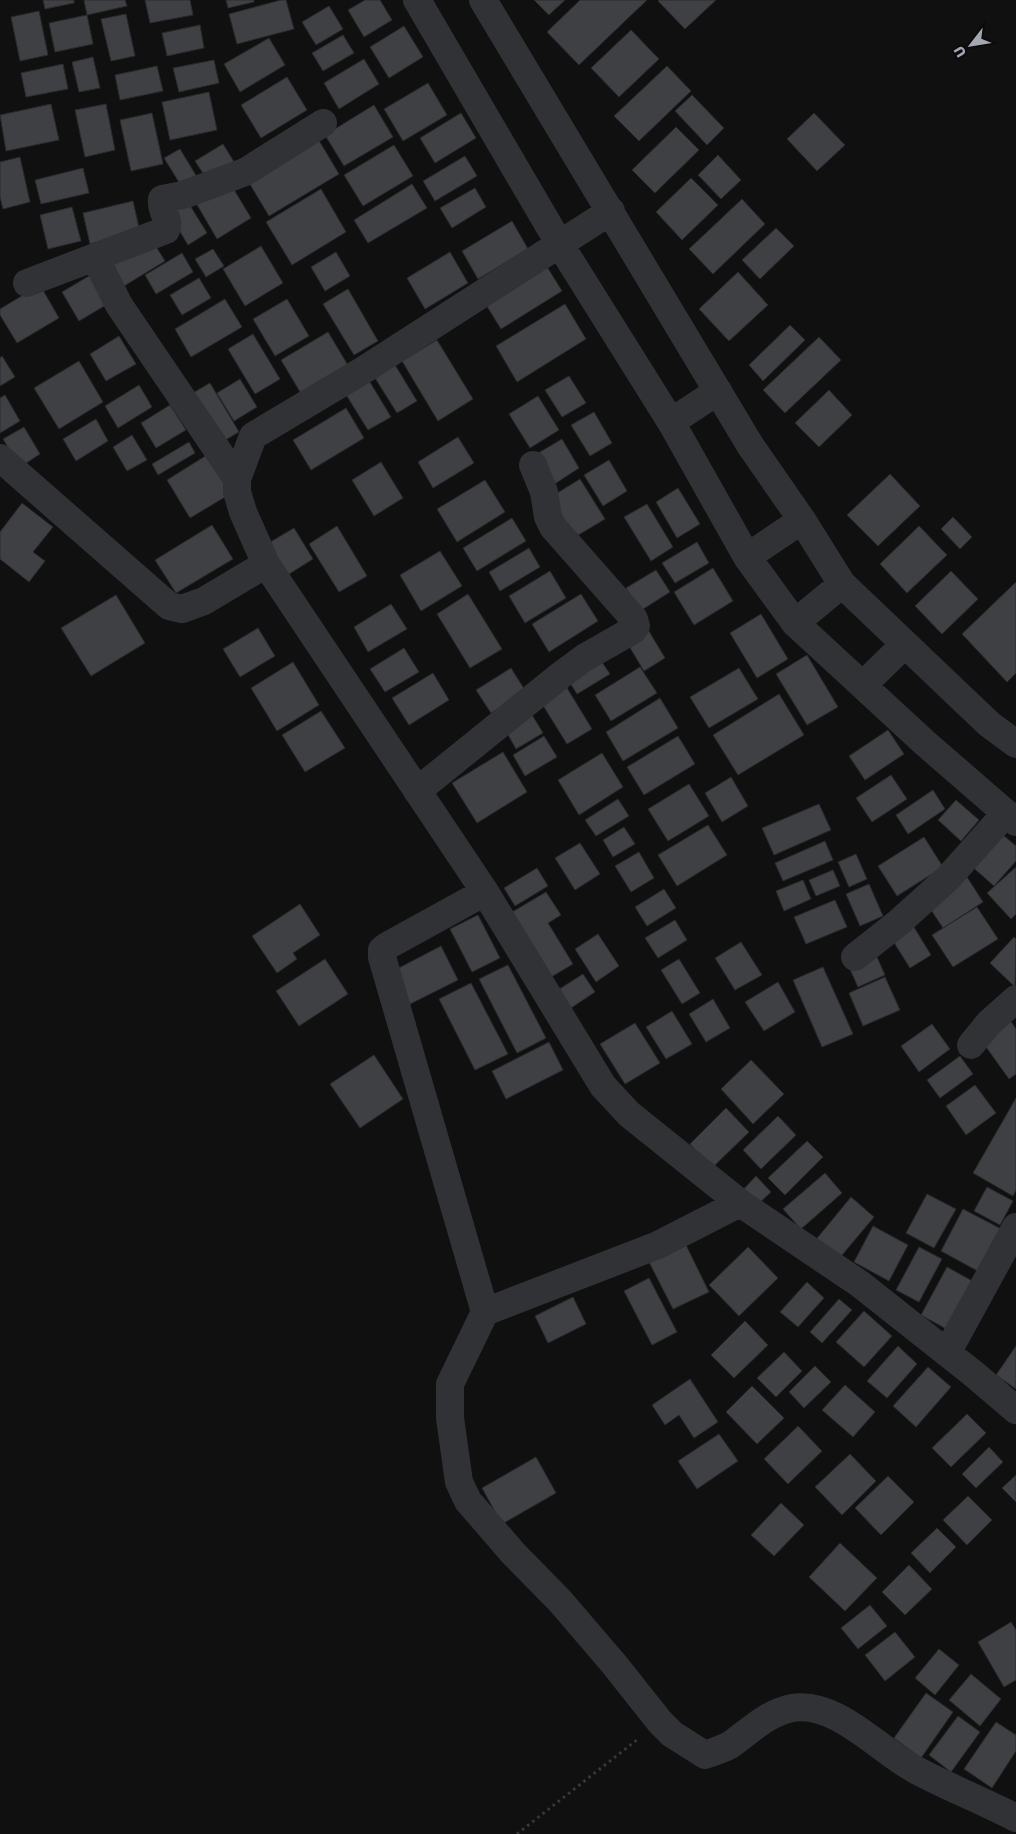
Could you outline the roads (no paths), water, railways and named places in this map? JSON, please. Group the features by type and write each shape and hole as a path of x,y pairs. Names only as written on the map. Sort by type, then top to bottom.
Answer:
{"street":[{"path":"417,0 567,238 693,408 750,445 794,526 835,589 900,649 989,724 1016,744"},
{"path":"483,0 524,72 611,211 752,554 799,619 868,681 925,743 1011,818 898,924 855,957"},
{"path":"27,283 166,230 168,223 161,203 163,199 183,195 245,172 323,123"},
{"path":"611,211 362,371 254,436 237,479 237,492 243,512 266,564 485,892 603,1086 630,1114 740,1203 860,1284 948,1353 1016,1410"},
{"path":"95,257 119,305 237,479"},
{"path":"0,458 169,606 182,609 198,603 266,564"},
{"path":"417,791 561,675 584,658 633,630 636,626 629,612 553,527 548,517 544,492 533,465"},
{"path":"752,554 794,526"},
{"path":"799,619 835,589"},
{"path":"868,681 900,649"},
{"path":"485,892 382,950 382,956 485,1312 450,1384 450,1418 459,1482 468,1501 488,1526 560,1601 660,1722 672,1734 706,1755 728,1746 757,1723 772,1716 793,1708 818,1710 848,1724 915,1770 1016,1818"},
{"path":"971,1045 988,1023 1016,999"},
{"path":"485,1312 658,1245 740,1203"},
{"path":"948,1353 1016,1227"}]}
